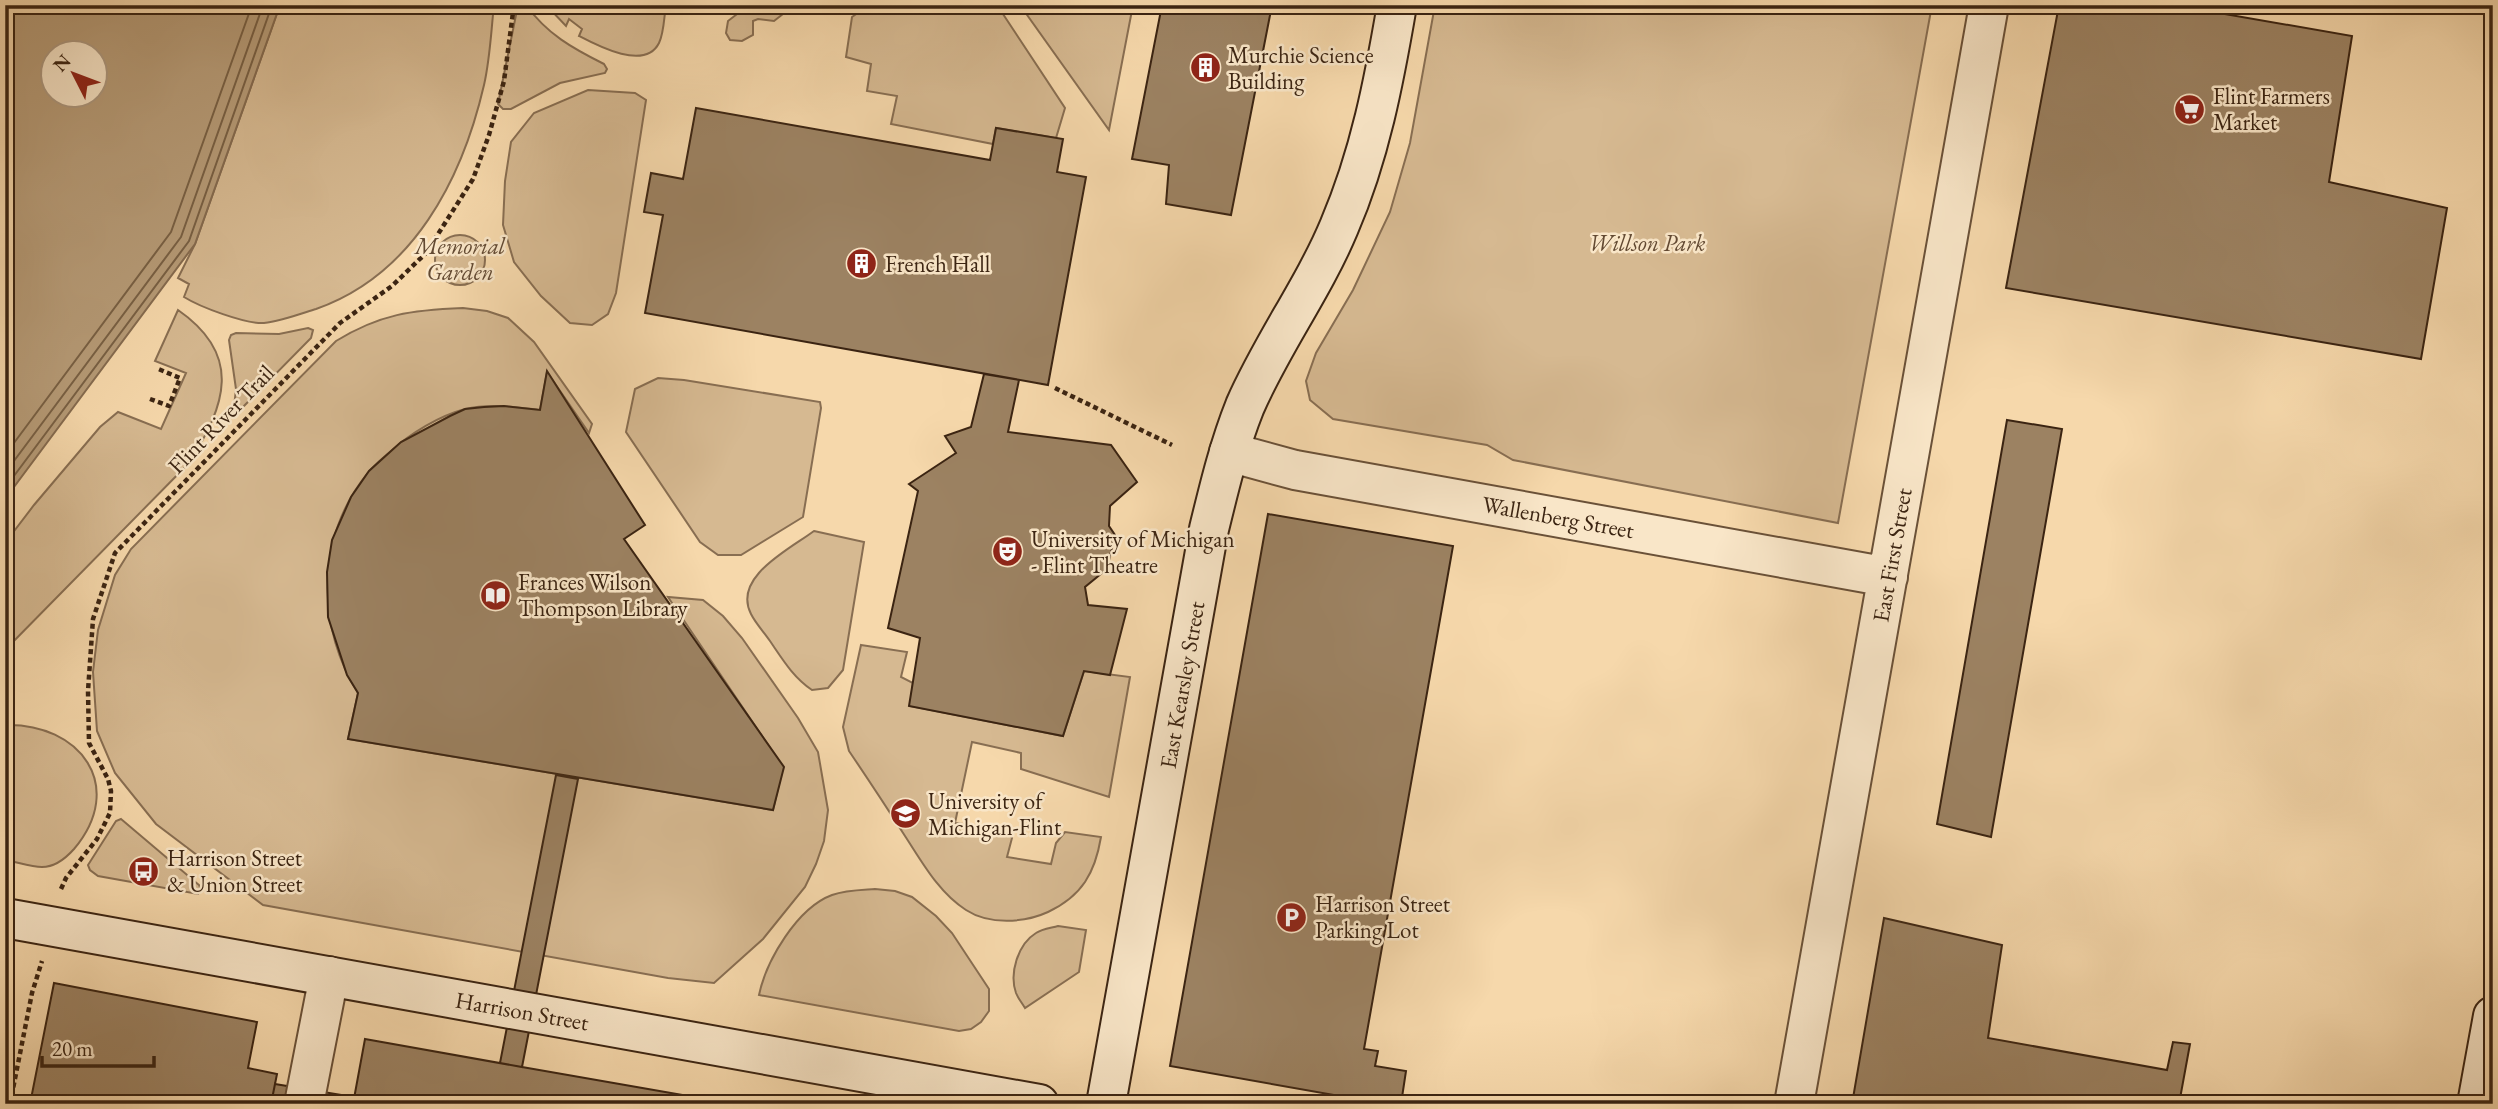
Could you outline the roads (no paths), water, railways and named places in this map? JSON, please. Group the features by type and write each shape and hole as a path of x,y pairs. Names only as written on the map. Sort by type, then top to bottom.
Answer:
{"street":[{"name":"East Kearsley Street","path":"1106,1104 1209,529 1229,452 1245,406 1283,329 1339,228 1359,176 1376,120 1397,5"},
{"name":"East First Street","path":"1794,1104 1989,5"},
{"name":"Wallenberg Street","path":"1229,452 1295,470 1888,577"},
{"name":"Harrison Street","path":"5,918 1039,1104"},
{"path":"304,1104 329,976"},
{"path":"2477,1104 2493,1016"}],"water":[{"path":"5,5 280,5 195,244 5,499"}],"place":[{"name":"Murchie Science Building","path":"1205,68"},
{"name":"Flint Farmers Market","path":"2190,109"},
{"name":"French Hall","path":"862,264"},
{"name":"University of Michigan - Flint Theatre","path":"1008,552"},
{"name":"Frances Wilson Thompson Library","path":"495,595"},
{"name":"University of Michigan-Flint","path":"905,814"},
{"name":"Harrison Street & Union Street","path":"144,871"},
{"name":"Harrison Street Parking Lot","path":"1292,917"}],"park label":[{"name":"Willson Park","path":"1647,243"},
{"name":"Memorial Garden","path":"460,259"}]}
